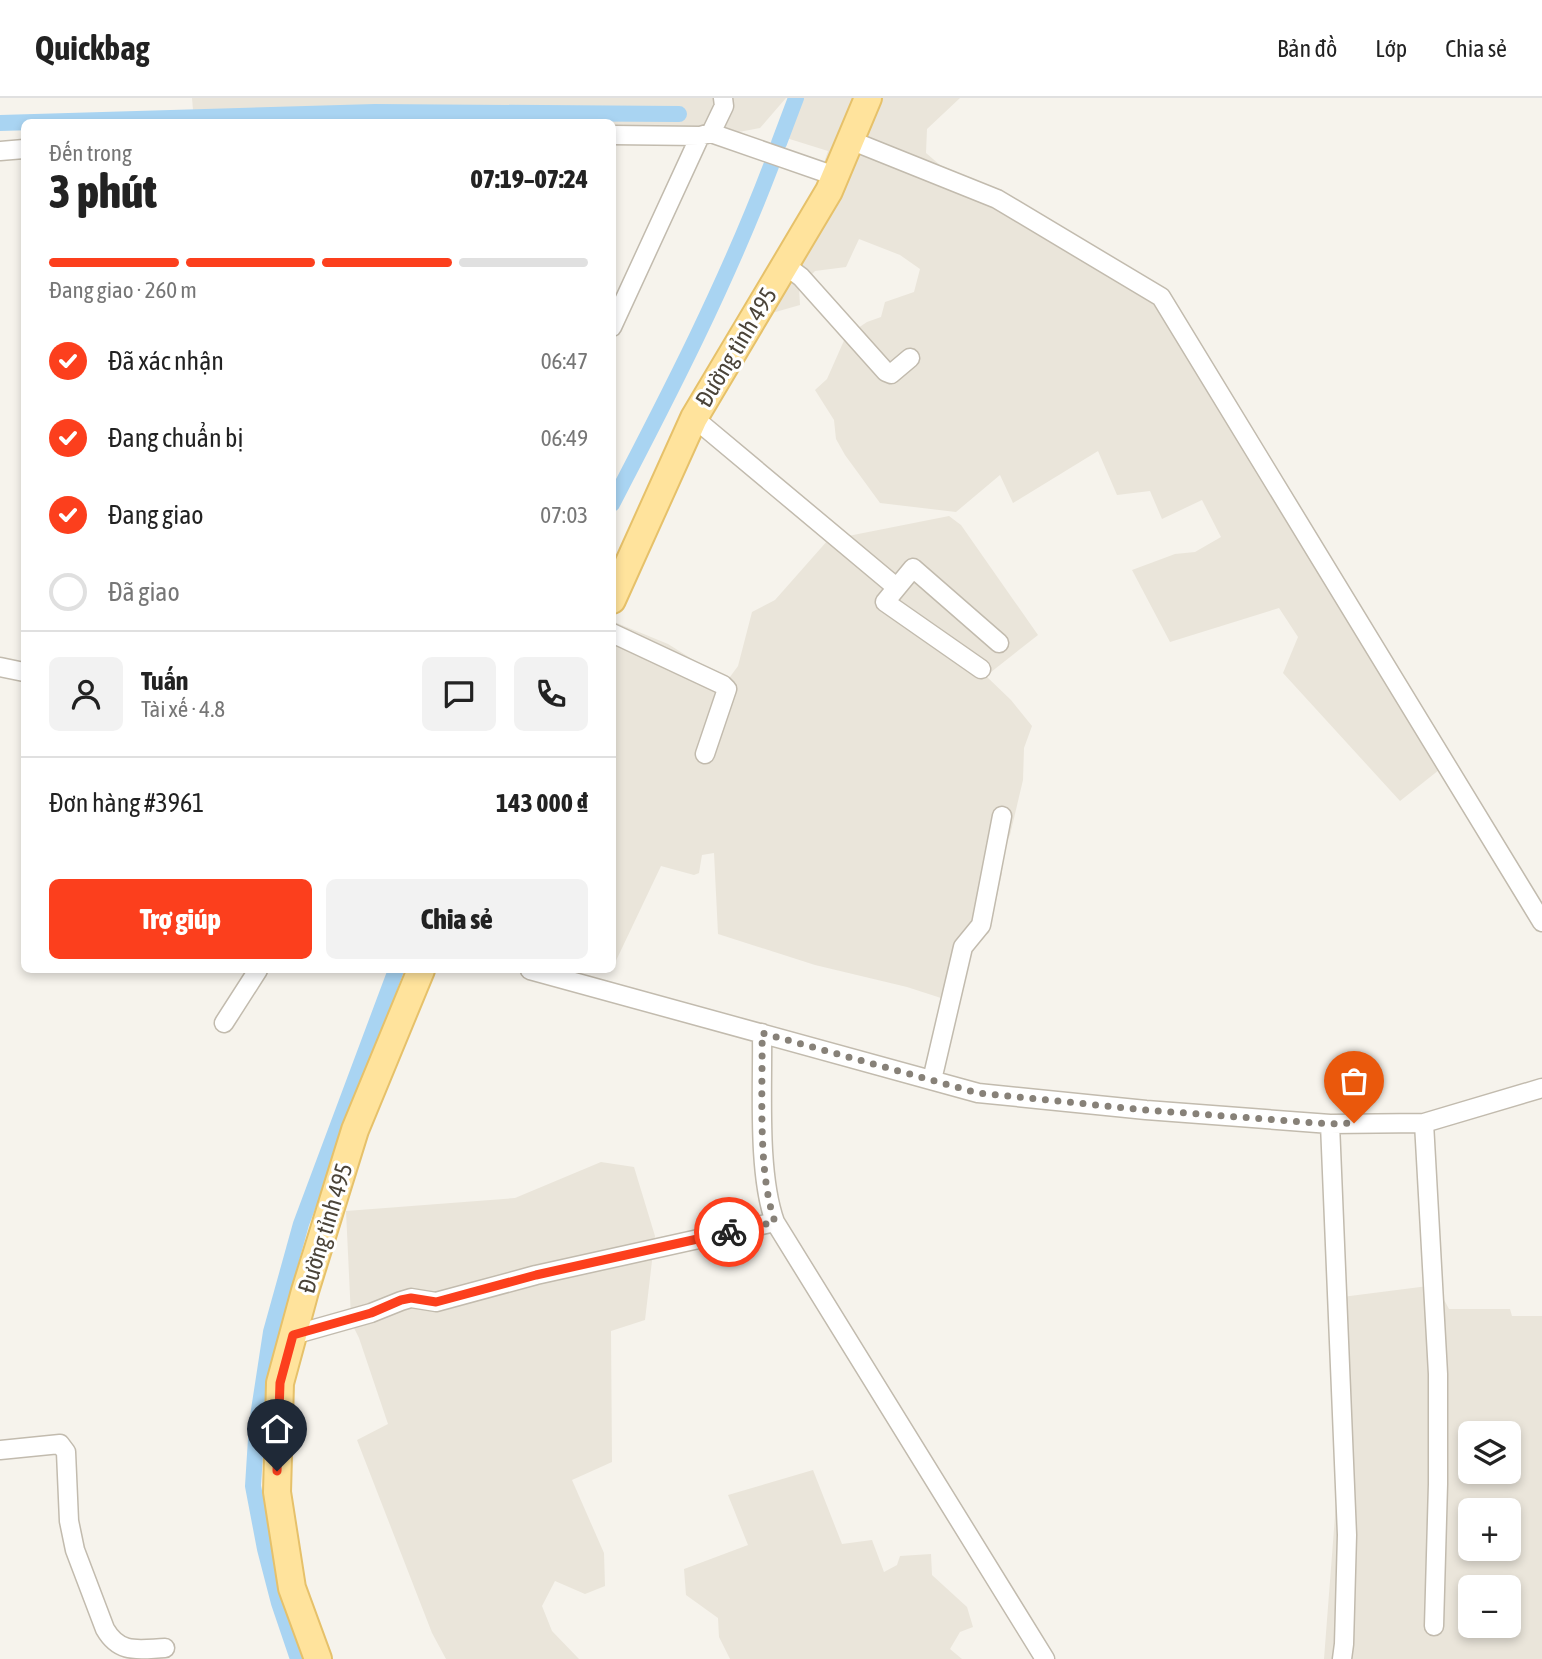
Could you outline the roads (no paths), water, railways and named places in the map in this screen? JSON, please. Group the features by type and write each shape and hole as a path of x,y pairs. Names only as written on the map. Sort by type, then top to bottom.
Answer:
{"main road":[{"name":"Đường tỉnh 495","path":"616,591 694,418 829,191 868,98"},
{"name":"Đường tỉnh 495","path":"318,1659 292,1588 277,1492 280,1383 355,1130 420,973"}],"street":[{"path":"616,319 705,134 724,106 723,98"},
{"path":"616,135 705,134 835,176"},
{"path":"850,140 997,199 1161,297 1542,922"},
{"path":"0,151 21,149"},
{"path":"785,265 801,277 886,372 891,374 910,358"},
{"path":"694,418 896,587"},
{"path":"981,669 885,603 896,587 913,568 999,643"},
{"path":"616,635 723,685 727,690 705,754"},
{"path":"0,667 21,671"},
{"path":"932,1080 963,947 966,940 981,925 1002,816"},
{"path":"225,1023 256,973"},
{"path":"541,973 978,1093 1146,1110 1330,1124 1424,1123 1542,1088"},
{"path":"762,1033 764,1146 769,1206 775,1222 1045,1659"},
{"path":"1424,1123 1438,1374 1434,1626"},
{"path":"1330,1124 1347,1535 1345,1644 1342,1659"},
{"path":"293,1335 371,1313 401,1300 411,1298 436,1302 536,1275 775,1222"},
{"path":"0,1450 60,1444 64,1447 69,1521 75,1550 105,1629 119,1646 130,1649 165,1648"}],"waterway":[{"path":"779,143 796,98"},
{"path":"136,119 375,112 679,114"},
{"path":"0,123 21,122"},
{"path":"616,496 716,296 771,166"},
{"path":"298,1659 279,1603 253,1486 257,1423 271,1332 301,1224 395,973"}]}
